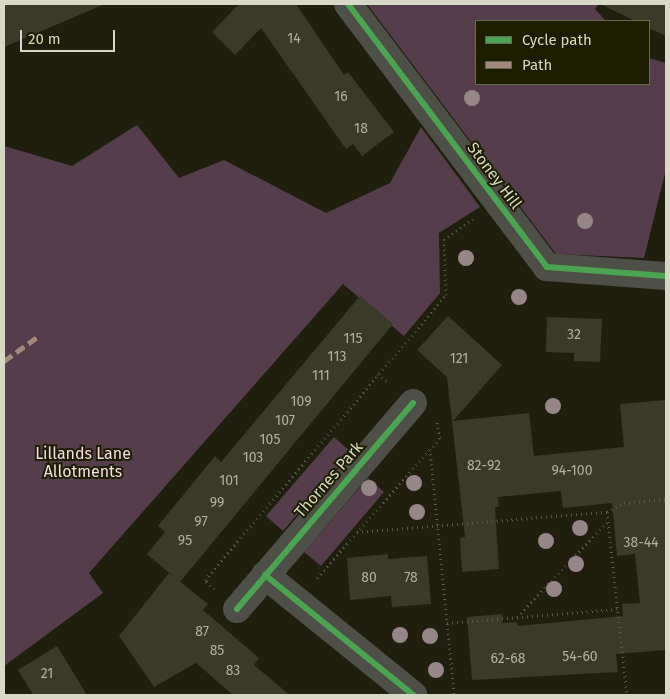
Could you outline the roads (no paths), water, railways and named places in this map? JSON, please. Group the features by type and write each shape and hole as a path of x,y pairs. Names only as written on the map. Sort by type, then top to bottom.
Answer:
{"street":[{"name":"Stoney Hill","path":"348,4 496,202 548,267 664,268"},
{"name":"Thornes Park","path":"237,609 413,403"},
{"path":"265,575 413,695"}],"park label":[{"name":"Lillands Lane Allotments","path":"83,463"}]}
